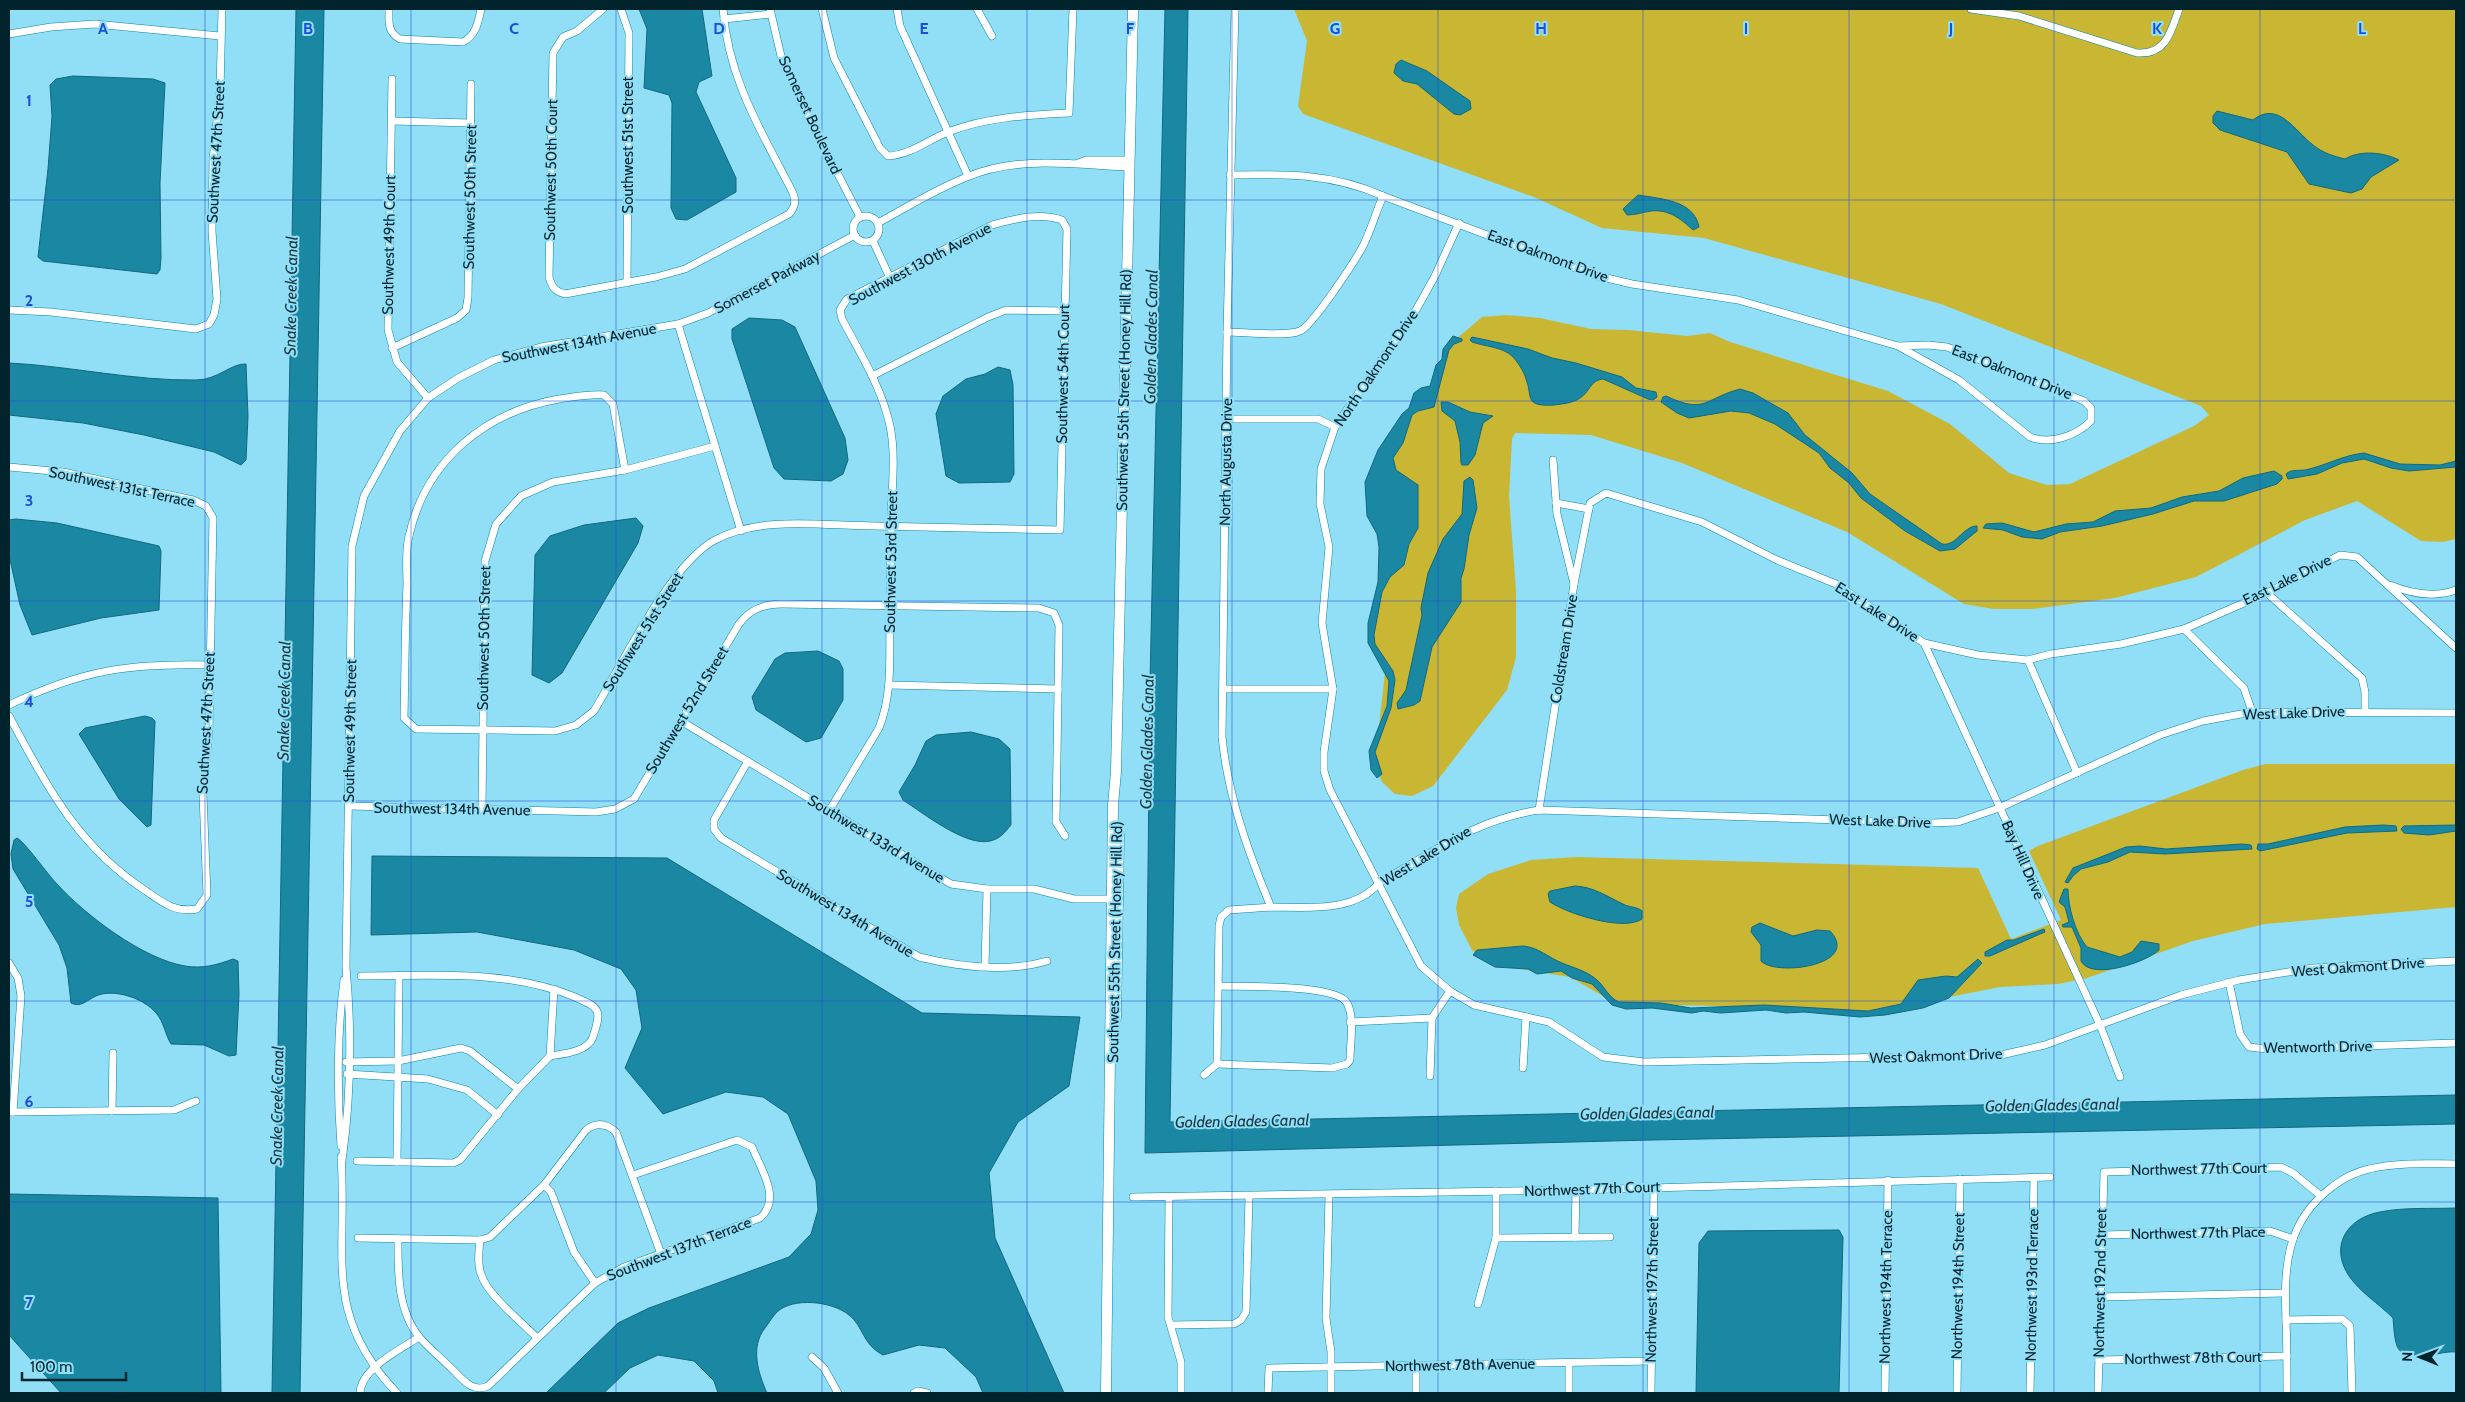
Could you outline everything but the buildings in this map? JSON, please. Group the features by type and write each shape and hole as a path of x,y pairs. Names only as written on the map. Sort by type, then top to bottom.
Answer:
{"street":[{"name":"Southwest 47th Street","path":"9,310 51,312 196,329 209,324 214,315 217,299 212,231 212,177 220,91 222,9"},
{"path":"389,9 389,29 392,35 400,39 463,42 472,37 477,27 481,9"},
{"name":"Southwest 50th Court","path":"603,9 577,31 563,37 555,46 553,53 550,278 551,286 556,292 565,294 627,283"},
{"name":"Southwest 51st Street","path":"621,9 629,33 627,283"},
{"path":"627,283 685,269 789,214 795,205 792,190 747,105 730,59 723,9"},
{"path":"822,9 834,58 880,148 888,156 900,155 949,132 1007,117 1069,113 1073,9"},
{"path":"897,9 900,26 968,176"},
{"path":"977,9 992,36"},
{"name":"Southwest 55th Street (Honey Hill Rd)","path":"1106,1393 1110,1112 1117,1000 1115,899 1119,840 1116,772 1133,9"},
{"name":"North Augusta Drive","path":"1235,9 1230,175 1231,264 1227,332 1222,737 1229,783 1251,858 1272,907"},
{"path":"1971,9 2019,16 2137,53 2146,53 2164,45 2170,35 2179,9"},
{"path":"724,19 770,12"},
{"name":"Somerset Boulevard","path":"770,12 781,56 808,116 860,217"},
{"path":"9,34 51,26 96,24 220,36"},
{"name":"Southwest 49th Court","path":"392,79 388,330 397,362 428,398"},
{"name":"Southwest 50th Street","path":"392,348 457,318 466,310 468,298 471,84"},
{"path":"392,121 471,123"},
{"path":"878,223 968,176 1002,167 1045,163 1078,163 1086,160 1130,164"},
{"name":"East Oakmont Drive","path":"1230,175 1280,174 1321,177 1357,184 1382,196 1594,275 1632,284 1738,300 1898,346 1959,380 2030,437 2040,441 2051,441 2083,429 2091,421 2091,408 2084,400 1992,363 1947,347 1898,346"},
{"path":"1227,332 1288,333 1300,331 1308,324 1363,246 1382,196"},
{"name":"Southwest 130th Avenue","path":"840,310 847,299 992,225 1018,218 1049,215 1062,220"},
{"path":"868,216 878,223 880,231 872,241 864,242 855,235 853,227 860,217 868,216"},
{"name":"Southwest 54th Court","path":"891,527 1060,530 1066,230 1062,220"},
{"name":"North Oakmont Drive","path":"1450,991 1421,966 1330,790 1324,771 1324,752 1333,689 1322,623 1329,547 1320,504 1321,469 1334,427 1416,310 1435,276 1459,224"},
{"name":"Somerset Parkway","path":"678,324 708,313 855,235"},
{"path":"872,241 890,278"},
{"name":"Southwest 53rd Street","path":"829,811 879,728 884,715 889,685 891,428 885,407 872,376 842,319 840,310"},
{"path":"872,376 988,316 1006,310 1065,311"},
{"path":"678,324 741,531 772,525 891,527"},
{"name":"Southwest 134th Avenue","path":"364,496 400,431 428,398 458,378 494,360 542,347 678,324"},
{"path":"482,730 416,729 404,718 408,537 418,506 433,475 456,449 477,431 503,416 536,403 590,394 604,395 613,404 624,470"},
{"path":"1227,419 1318,420 1334,427"},
{"name":"Southwest 50th Street","path":"482,809 485,561 496,524 521,496 553,482 624,470 715,446"},
{"name":"Coldstream Drive","path":"1539,810 1574,584 1556,503 1553,460"},
{"name":"Southwest 131st Terrace","path":"9,467 63,472 193,500 206,506"},
{"name":"East Lake Drive","path":"1588,509 1590,503 1606,493 1702,522 1777,560 1836,584 1924,643 1978,655 2028,660 2051,654 2121,644 2184,629 2267,593 2340,555 2357,557 2456,648"},
{"name":"Southwest 49th Street","path":"342,1161 348,1118 349,1074 350,1008 346,967 352,546 364,496"},
{"path":"1556,503 1588,509 1574,584"},
{"name":"Southwest 47th Street","path":"9,716 57,802 90,847 127,879 167,906 184,912 197,909 207,895 203,794 210,730 212,518 206,506"},
{"name":"Southwest 51st Street","path":"482,730 555,731 576,725 594,711 665,590 683,568 714,540 741,531"},
{"path":"2385,583 2419,594 2439,595 2456,590"},
{"path":"2267,593 2362,678 2365,692 2365,712"},
{"name":"Southwest 52nd Street","path":"615,809 634,799 743,618 757,608 771,604 890,606"},
{"path":"890,606 1039,608 1054,613 1059,625 1056,822 1065,836"},
{"path":"2184,629 2244,688 2252,712"},
{"name":"Bay Hill Drive","path":"1924,643 2100,1025 2120,1077"},
{"path":"2028,660 2077,773"},
{"path":"9,705 46,687 115,668 150,664 210,665"},
{"path":"889,685 1058,689"},
{"path":"1223,688 1333,689"},
{"name":"West Lake Drive","path":"1220,986 1219,926 1221,917 1229,910 1272,907 1308,908 1350,902 1372,891 1379,883 1458,835 1511,814 1539,810 1931,824 1958,822 1999,808 2160,735 2203,721 2252,712 2456,713"},
{"name":"Southwest 133rd Avenue","path":"681,721 951,884 986,889 1034,889 1069,899 1115,899"},
{"name":"Southwest 134th Avenue","path":"748,761 714,820 714,829 721,838 920,957 950,964 985,966 1027,967 1047,961"},
{"name":"Southwest 134th Avenue","path":"348,806 596,812 615,809"},
{"path":"985,966 986,889"},
{"name":"West Oakmont Drive","path":"1450,991 1474,1005 1549,1022 1603,1057 1644,1062 2001,1056 2045,1045 2181,995 2229,982 2313,968 2456,961"},
{"path":"9,963 18,978 21,996 11,1112 174,1110 196,1101"},
{"name":"Southwest 49th Street","path":"346,967 340,1006 339,1118 342,1161 341,1243 345,1303 353,1330 375,1368"},
{"path":"357,1161 453,1163 460,1160 518,1089 550,1056 586,1047 592,1040 598,1018 591,1004 554,989 513,979 476,976 361,976"},
{"path":"397,1162 399,976"},
{"name":"Wentworth Drive","path":"2229,982 2240,1034 2249,1047 2267,1049 2456,1042"},
{"path":"1204,1075 1217,1064 1332,1068 1347,1064 1350,1060 1350,1010 1346,1000 1330,992 1220,986 1217,1064"},
{"path":"550,1056 554,989"},
{"path":"1430,1076 1432,1018 1450,991"},
{"path":"1523,1068 1526,1017"},
{"path":"1350,1022 1393,1018 1432,1018"},
{"path":"340,1062 398,1061 460,1048 470,1051 518,1089"},
{"path":"112,1053 112,1111"},
{"path":"340,1074 428,1079 466,1090 498,1115"},
{"path":"358,1238 480,1240 490,1237 544,1185 586,1130 593,1124 601,1124 609,1126 616,1132 661,1254"},
{"name":"Southwest 137th Terrace","path":"419,1337 468,1384 482,1388 488,1386 595,1283 624,1267 760,1218 767,1212 771,1204 771,1194 752,1147 745,1142 737,1140 633,1175"},
{"path":"2287,1393 2284,1294 2287,1262 2292,1239 2302,1218 2321,1196 2342,1179 2369,1169 2407,1165 2456,1164"},
{"name":"Northwest 77th Court","path":"2104,1172 2281,1167 2293,1173 2321,1196"},
{"name":"Northwest 192nd Street","path":"2098,1393 2104,1172"},
{"name":"Northwest 193rd Terrace","path":"2030,1393 2034,1177"},
{"name":"Northwest 77th Court","path":"1133,1197 1169,1198 1576,1190 2050,1177"},
{"name":"Northwest 194th Street","path":"1957,1393 1960,1179"},
{"name":"Northwest 194th Terrace","path":"1884,1393 1888,1180"},
{"path":"544,1185 551,1192 574,1252 595,1283"},
{"name":"Northwest 197th Street","path":"1651,1393 1654,1187"},
{"path":"1575,1237 1576,1190"},
{"path":"1478,1304 1496,1238 1496,1191"},
{"path":"1329,1194 1326,1318 1331,1367 1331,1393"},
{"path":"1171,1325 1234,1324 1241,1320 1246,1312 1249,1196"},
{"path":"1169,1198 1168,1318 1181,1362 1181,1393"},
{"name":"Northwest 77th Place","path":"2101,1235 2270,1231 2292,1239"},
{"path":"1496,1238 1610,1237"},
{"path":"360,1393 360,1384 375,1368 419,1337 402,1300 398,1277 398,1238"},
{"path":"480,1240 479,1264 481,1275 487,1286 537,1338"},
{"path":"2100,1296 2284,1294"},
{"path":"2286,1320 2342,1319 2350,1326 2352,1393"},
{"path":"812,1356 824,1368 838,1393"},
{"name":"Northwest 78th Court","path":"2099,1360 2286,1356"},
{"name":"Northwest 78th Avenue","path":"1268,1393 1269,1368 1652,1361"},
{"path":"1569,1393 1570,1363"},
{"path":"1416,1365 1416,1393"},
{"path":"375,1368 397,1393"},
{"path":"914,1393 927,1393"}],"shaded area":[{"path":"1294,9 2456,9 2456,539 2443,542 2421,541 2357,501 2305,520 2196,577 2115,598 2033,609 1994,609 1964,604 1847,532 1682,463 1591,435 1515,433 1512,439 1509,496 1516,591 1516,657 1507,690 1433,786 1412,796 1395,794 1383,783 1374,767 1373,748 1379,727 1385,672 1373,643 1385,572 1372,506 1400,425 1429,391 1449,345 1482,317 1506,315 1540,318 1591,329 1628,330 1687,336 1710,333 1730,342 1888,391 1950,424 2009,473 2047,485 2070,484 2194,426 2209,415 2201,406 1941,304 1704,238 1602,228 1534,197 1303,114 1298,106 1307,41"},
{"path":"2265,764 2456,764 2456,907 2265,924 2193,941 2087,978 2058,984 2000,987 1868,1013 1766,1007 1631,1004 1608,999 1570,977 1515,968 1483,959 1472,950 1459,925 1456,908 1459,894 1488,874 1531,860 1577,857 1978,868 2011,939 2061,920 2029,851 2243,770"}],"water":[{"name":"Snake Creek Canal","path":"296,9 324,9 300,1393 272,1393"},
{"path":"639,9 702,9 712,76 699,82 696,92 736,178 736,192 687,220 676,219 671,208 672,103 669,95 644,88 647,29"},
{"name":"Golden Glades Canal","path":"1165,9 1188,9 1170,1122 2456,1095 2456,1124 1651,1140 1145,1153 1150,682"},
{"path":"1401,60 1427,71 1470,101 1471,109 1460,115 1454,114 1417,84 1403,81 1394,73 1396,64"},
{"path":"73,76 153,79 165,83 160,183 161,258 160,270 157,274 43,261 38,257 52,116 50,85 56,79"},
{"path":"2217,111 2253,120 2262,115 2278,115 2317,148 2341,158 2345,159 2358,154 2372,153 2386,155 2399,160 2371,177 2362,189 2351,193 2309,184 2287,152 2220,130 2213,123 2213,116"},
{"path":"1638,195 1675,202 1684,206 1696,218 1699,227 1693,230 1669,213 1657,211 1627,215 1623,209"},
{"path":"749,318 782,320 795,327 845,438 848,460 843,474 831,481 784,479 774,468 732,339 732,329"},
{"path":"1453,336 1462,339 1462,341 1454,344 1449,350 1434,407 1418,411 1412,415 1403,443 1393,458 1396,470 1418,485 1418,528 1409,544 1404,565 1390,577 1382,592 1374,635 1375,644 1393,671 1395,680 1391,708 1375,752 1382,774 1377,778 1371,770 1369,751 1387,706 1389,681 1368,643 1368,623 1378,582 1379,547 1377,534 1367,516 1365,482 1378,450 1402,414 1409,408 1414,393 1421,388 1430,386 1436,365 1442,359 1443,349"},
{"path":"1472,337 1528,349 1552,358 1622,377 1636,388 1656,392 1657,397 1653,400 1648,399 1603,379 1595,382 1577,400 1554,405 1538,404 1531,399 1524,373 1512,356 1498,349 1472,342 1470,340"},
{"path":"9,363 172,380 204,379 240,364 246,364 248,416 246,460 241,465 214,452 83,423 9,415"},
{"path":"998,367 1010,370 1013,385 1014,474 1010,482 959,483 946,476 936,414 943,396 966,379 985,374"},
{"path":"1740,389 1753,393 1788,413 1805,435 1852,473 1870,494 1942,544 1956,540 1972,527 1977,526 1977,531 1955,549 1940,551 1905,531 1861,498 1849,483 1830,468 1819,453 1775,424 1749,413 1731,411 1689,418 1677,413 1661,402 1663,397 1666,396 1679,402 1698,405"},
{"path":"1441,402 1448,402 1470,412 1493,416 1483,423 1475,455 1468,465 1462,465 1461,463 1460,442 1455,421 1442,411"},
{"path":"2364,453 2400,464 2440,465 2456,461 2456,467 2409,471 2391,468 2364,459 2342,463 2317,474 2288,479 2286,474 2290,471 2305,470"},
{"path":"2274,471 2282,476 2282,479 2277,484 2224,501 2194,501 2153,514 2102,526 2060,532 2042,539 2022,537 2003,530 1983,528 1986,524 2002,523 2034,532 2066,524 2093,522 2115,511 2151,508 2182,497 2219,491 2243,478"},
{"path":"1470,477 1473,480 1477,508 1469,535 1461,578 1461,602 1432,647 1420,701 1414,705 1398,709 1397,703 1406,690 1422,615 1421,608 1428,573 1443,539 1462,514 1464,481"},
{"path":"636,518 643,526 638,543 562,673 549,683 532,675 535,555 550,536 584,525"},
{"path":"9,520 57,523 159,546 161,551 159,610 101,618 32,635 20,605 9,555"},
{"path":"818,651 839,661 843,669 843,700 821,738 806,742 756,710 752,697 775,659 785,653"},
{"path":"145,716 155,721 151,825 147,827 119,799 79,734 85,728"},
{"path":"971,732 999,739 1010,749 1011,825 999,837 990,841 969,839 945,828 903,800 899,792 915,765 926,741 936,735"},
{"path":"2456,825 2456,831 2429,835 2404,833 2401,829 2404,826"},
{"path":"2396,826 2397,831 2347,833 2260,851 2257,849 2258,844 2268,844 2345,827"},
{"path":"17,838 53,880 83,909 133,945 151,955 185,966 209,966 233,959 238,961 239,994 236,1055 229,1056 204,1045 171,1044 156,1013 144,1003 128,996 111,993 96,996 78,1005 71,1003 67,968 59,945 13,869 11,854 14,840"},
{"path":"2251,845 2252,849 2165,854 2130,852 2108,862 2081,869 2068,883 2065,882 2073,868 2126,847 2140,846 2166,849"},
{"path":"372,856 667,858 922,1013 1080,1017 1069,1086 1018,1122 989,1173 995,1238 1064,1393 983,1393 976,1377 945,1348 919,1345 883,1355 871,1346 854,1320 842,1310 823,1304 802,1303 784,1307 777,1312 760,1335 757,1352 758,1369 767,1393 718,1393 714,1381 694,1361 658,1355 630,1368 604,1393 546,1393 618,1323 649,1308 789,1257 811,1234 818,1210 816,1181 788,1114 763,1097 726,1092 663,1114 625,1068 642,1028 636,990 621,969 574,950 477,932 371,935"},
{"path":"1575,886 1594,890 1626,905 1640,909 1642,911 1642,919 1622,923 1595,920 1568,911 1550,902 1548,894 1550,891"},
{"path":"2064,889 2068,889 2073,919 2087,947 2120,957 2132,952 2141,941 2159,944 2159,950 2143,960 2119,968 2096,969 2087,967 2081,961 2081,948 2072,927 2063,927 2062,925 2069,922 2065,907 2059,902"},
{"path":"1760,923 1793,936 1817,930 1830,931 1837,943 1835,952 1826,960 1813,965 1798,968 1770,966 1761,961 1761,945 1751,932 1752,927"},
{"path":"2044,929 2045,932 1990,956 1985,956 1985,952 2007,940 2014,940"},
{"path":"1523,946 1534,948 1557,961 1589,974 1600,983 1612,998 1619,1002 1661,1003 1691,1008 1764,1005 1868,1011 1901,1004 1918,980 1946,976 1957,977 1978,959 1982,963 1949,998 1923,1008 1885,1015 1860,1017 1804,1012 1786,1013 1766,1010 1721,1013 1703,1011 1692,1013 1652,1008 1626,1009 1612,1005 1592,984 1572,978 1561,971 1537,974 1528,969 1495,967 1473,955 1477,950"},
{"path":"9,1194 218,1198 221,1393 61,1393 9,1335"},
{"path":"2456,1208 2456,1352 2415,1357 2408,1356 2401,1352 2397,1346 2393,1318 2364,1293 2349,1276 2343,1265 2341,1244 2350,1227 2368,1215 2399,1209"},
{"path":"1839,1230 1843,1237 1839,1393 1696,1393 1699,1243 1708,1231"}]}
